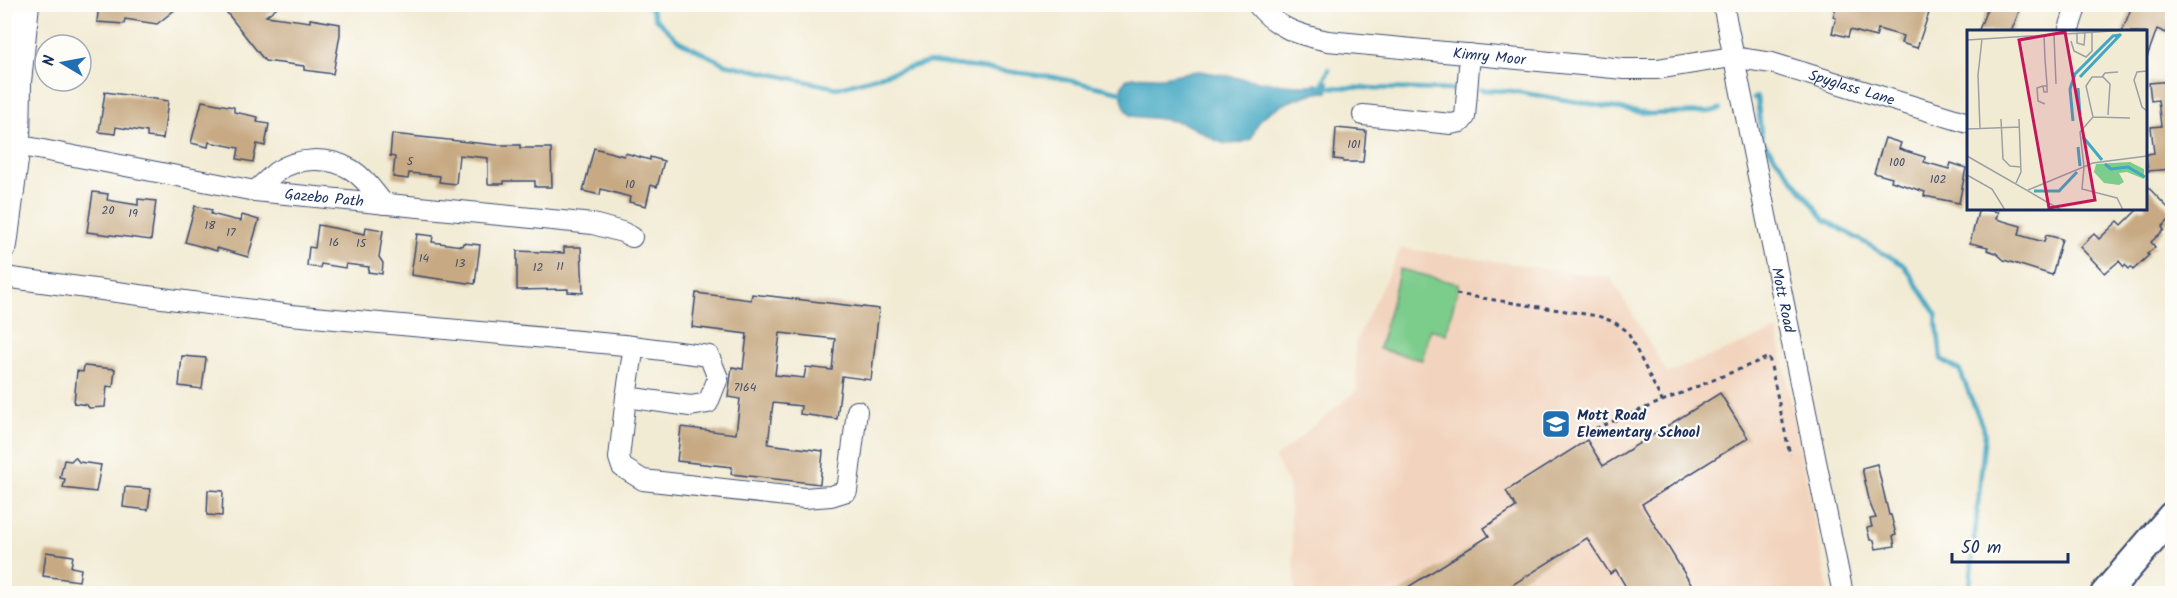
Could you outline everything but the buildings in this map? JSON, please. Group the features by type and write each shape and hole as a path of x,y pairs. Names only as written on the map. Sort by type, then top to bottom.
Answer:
{"highway":[{"path":"2105,594 2172,516"}],"main road":[{"path":"4,245 17,145 11,82 14,37 26,4"}],"street":[{"name":"Kimry Moor","path":"1257,4 1276,24 1297,34 1328,41 1624,69 1657,69 1732,57"},
{"name":"Mott Road","path":"1723,4 1843,594"},
{"path":"2069,30 2077,4"},
{"path":"1363,115 1451,124 1461,122 1465,117 1470,54"},
{"name":"Spyglass Lane","path":"1732,57 1772,63 1967,123"},
{"name":"Gazebo Path","path":"17,145 255,191 593,224 632,237"},
{"path":"255,191 291,164 313,159 333,162 352,170 370,186 384,204"},
{"path":"4,277 291,315 634,346 709,356 718,378 708,403 690,406 626,397"},
{"path":"634,346 619,458 622,467 643,480 804,498 831,496 847,491 857,411"}],"path":[{"path":"1456,294 1598,316 1622,326 1628,331 1662,401"},
{"path":"1587,432 1769,357 1790,455"}],"shaded area":[{"name":"Mott Road Elementary School","path":"1401,248 1611,278 1667,373 1777,330 1829,593 1296,593 1288,484 1275,458 1357,390 1355,343"}],"green space":[{"path":"1400,269 1459,284 1446,334 1430,329 1422,360 1379,349"}],"water":[{"path":"1199,71 1286,84 1318,84 1329,81 1328,92 1293,100 1275,109 1260,120 1251,139 1230,144 1215,140 1182,123 1131,116 1125,106 1122,88 1127,79 1136,76 1162,77"}],"waterway":[{"path":"643,4 651,8 655,18 679,41 725,64 837,88 929,62 1054,77 1125,93"},
{"path":"1361,9 1386,4"},
{"path":"1322,85 1329,69"},
{"path":"1323,87 1455,90"},
{"path":"1480,90 1512,91 1650,114 1709,112 1720,109"},
{"path":"1754,98 1757,97 1762,140 1825,220 1904,265 1936,314 1941,359 1960,371 1985,433 1969,594"}],"place":[{"name":"Mott Road Elementary School","path":"1556,424"}]}
